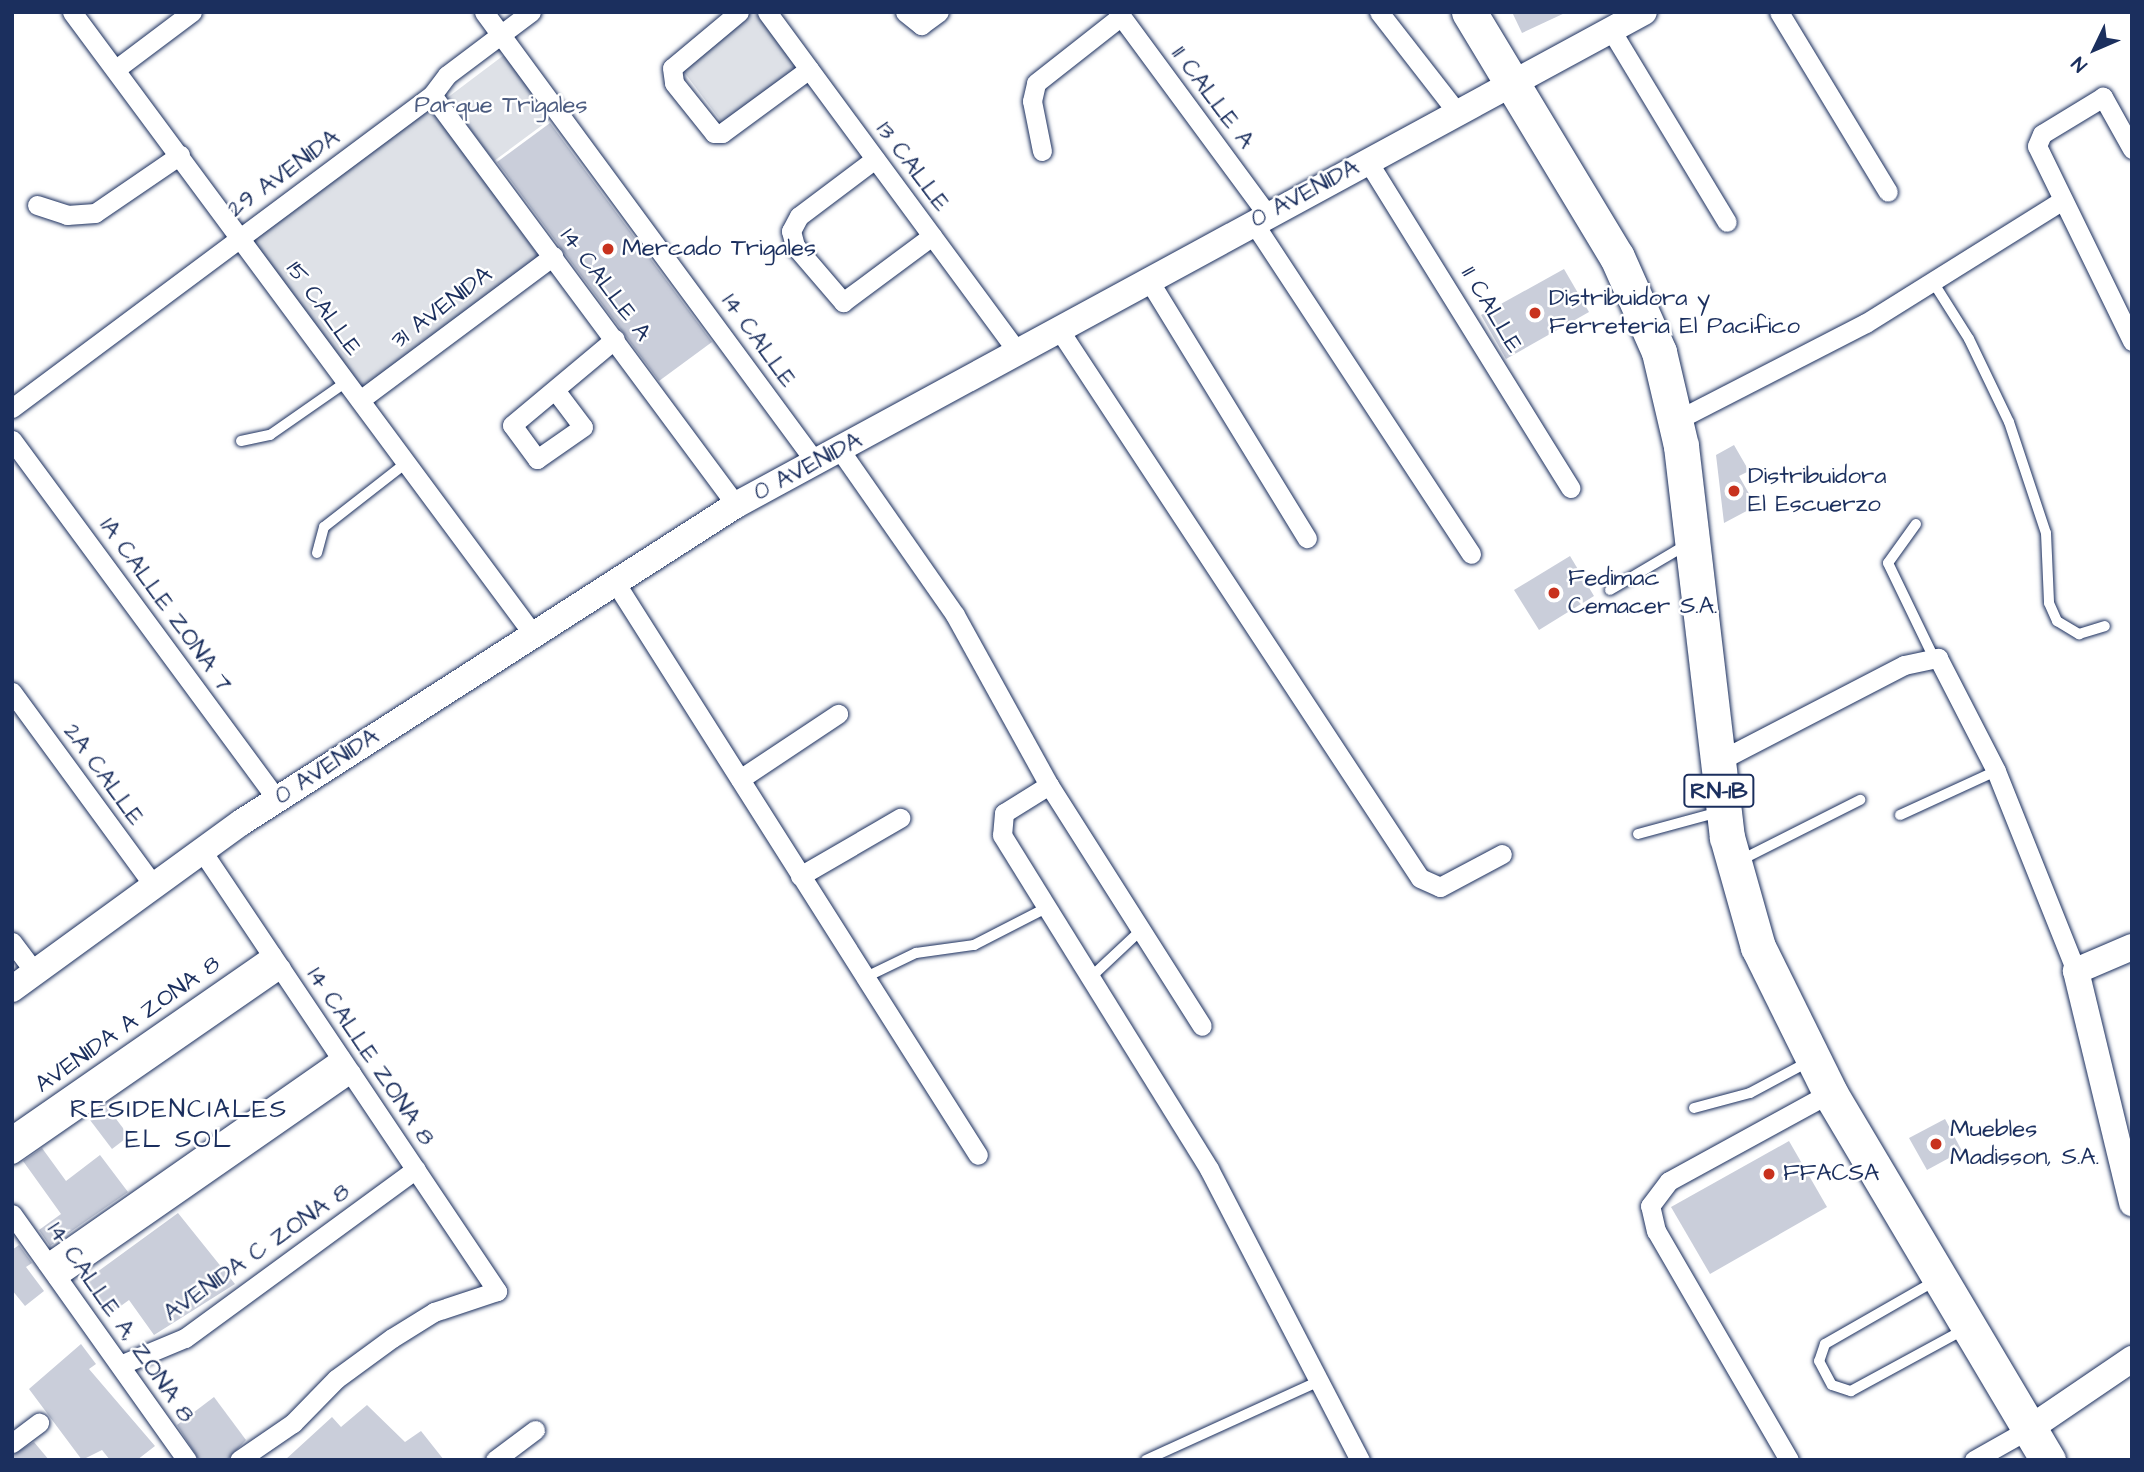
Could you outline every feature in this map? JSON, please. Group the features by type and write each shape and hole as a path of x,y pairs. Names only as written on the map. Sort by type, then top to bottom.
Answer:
{"highway":[{"name":"RN-1B","path":"1469,12 1630,282 1659,352 1677,420 1693,541 1715,762 1733,865 1758,947 1830,1093 2048,1460"}],"street":[{"name":"15 CALLE","path":"72,12 533,635"},
{"path":"116,69 192,12"},
{"name":"14 CALLE","path":"484,12 816,463"},
{"name":"29 AVENIDA","path":"12,408 432,95 447,75 531,12"},
{"path":"739,12 672,68 674,83 716,133 809,69"},
{"name":"13 CALLE","path":"767,12 1017,351"},
{"path":"913,18 939,12"},
{"path":"1379,12 1456,111"},
{"name":"0 AVENIDA","path":"12,989 277,800 736,505 1456,111 1644,12"},
{"path":"1779,12 1888,192"},
{"path":"1042,151 1033,92 1042,76 1119,14"},
{"name":"11 CALLE A","path":"1119,14 1260,218 1471,554"},
{"path":"1611,30 1727,222"},
{"name":"14 CALLE A","path":"432,95 736,505"},
{"path":"2132,149 2103,97 2042,134 2036,146 2132,341"},
{"path":"37,205 67,215 95,213 180,155"},
{"path":"875,159 799,216 791,231 795,246 844,302 932,236"},
{"name":"11 CALLE","path":"1367,160 1570,488"},
{"path":"1677,420 1832,343 2063,200"},
{"name":"31 AVENIDA","path":"360,400 553,256"},
{"path":"1148,279 1307,538"},
{"path":"1058,328 1420,878 1440,887 1502,854"},
{"path":"555,390 583,427 537,459 512,425 555,390 561,379 615,339"},
{"name":"1A CALLE ZONA 7","path":"12,440 277,800"},
{"path":"840,450 955,615 1049,785 1139,932 1169,969 1202,1026"},
{"path":"615,582 978,1155"},
{"path":"1715,762 1904,665 1934,656 1942,662 1996,771 2076,971 2132,1203"},
{"name":"2A CALLE","path":"12,692 155,886"},
{"path":"740,779 838,714"},
{"path":"1049,785 1004,813 1000,826 1046,908 1209,1169 1360,1460"},
{"path":"800,876 900,818"},
{"name":"14 CALLE ZONA 8","path":"202,851 497,1291 434,1311 392,1338 336,1379 293,1423 240,1460"},
{"path":"12,942 35,972"},
{"path":"2076,971 2132,947"},
{"name":"AVENIDA A ZONA 8","path":"12,1135 276,962"},
{"name":"AVENIDA A ZONA 8","path":"12,1154 276,962"},
{"path":"52,1270 346,1066"},
{"path":"1789,1460 1656,1231 1650,1206 1669,1181 1830,1093"},
{"name":"AVENIDA C ZONA 8","path":"120,1365 185,1338 416,1170"},
{"name":"14 CALLE A, ZONA 8","path":"12,1214 187,1460"},
{"path":"1974,1460 2029,1429 2132,1359"},
{"path":"12,1443 39,1423"},
{"path":"495,1460 534,1430"}],"lane":[{"path":"1933,282 1969,339 2009,422 2046,533 2049,603 2057,621 2079,634 2105,626"},
{"path":"241,441 270,435 346,382"},
{"path":"317,553 324,527 406,463"},
{"path":"1916,524 1888,563 1934,656"},
{"path":"1610,590 1693,541"},
{"path":"1900,815 1996,771"},
{"path":"1733,865 1860,800"},
{"path":"1638,834 1723,810"},
{"path":"864,978 916,953 974,945 1046,908"},
{"path":"1090,978 1139,932"},
{"path":"1694,1108 1750,1093 1812,1060"},
{"path":"1939,1279 1825,1344 1819,1361 1832,1385 1851,1391 1968,1327"},
{"path":"1146,1460 1320,1381"}],"green space":[{"path":"748,12 755,12 798,70 724,125 678,64"},
{"name":"Parque Trigales","path":"508,52 556,115 494,161 447,98"},
{"path":"431,107 541,259 360,390 249,238"}],"building":[{"path":"1512,12 1567,12 1522,33"},
{"name":"Mercado Trigales","path":"550,123 712,342 659,381 497,162"},
{"name":"Distribuidora y Ferreteria El Pacifico","path":"1564,269 1589,312 1506,359 1481,315"},
{"name":"Distribuidora El Escuerzo","path":"1734,445 1749,471 1739,476 1756,506 1724,523 1716,455"},
{"name":"Fedimac Cemacer S.A.","path":"1570,556 1594,596 1539,630 1514,590"},
{"path":"107,1107 129,1136 112,1149 90,1120"},
{"name":"Muebles Madisson, S.A.","path":"1945,1119 1962,1151 1927,1170 1909,1138"},
{"name":"FFACSA","path":"1789,1141 1827,1207 1710,1274 1671,1207"},
{"path":"42,1148 66,1181 100,1155 128,1192 50,1246 39,1230 61,1214 23,1161"},
{"path":"178,1213 235,1284 154,1335 129,1300 107,1316 82,1283"},
{"path":"19,1245 32,1263 26,1267 44,1291 25,1306 12,1290 12,1250"},
{"path":"81,1344 96,1364 89,1369 155,1446 137,1460 110,1460 102,1450 82,1460 29,1389"},
{"path":"214,1397 246,1440 227,1460 199,1460 177,1425"},
{"path":"367,1405 405,1442 421,1431 444,1460 285,1460 332,1417 341,1427"},
{"path":"34,1442 49,1460 12,1460 12,1455"}],"place":[{"name":"Mercado Trigales","path":"608,249"},
{"name":"Distribuidora y Ferreteria El Pacifico","path":"1535,313"},
{"name":"Distribuidora El Escuerzo","path":"1734,491"},
{"name":"Fedimac Cemacer S.A.","path":"1554,593"},
{"name":"Muebles Madisson, S.A.","path":"1936,1144"},
{"name":"FFACSA","path":"1769,1174"}],"district":[{"name":"RESIDENCIALES EL SOL","path":"179,1125"}]}
